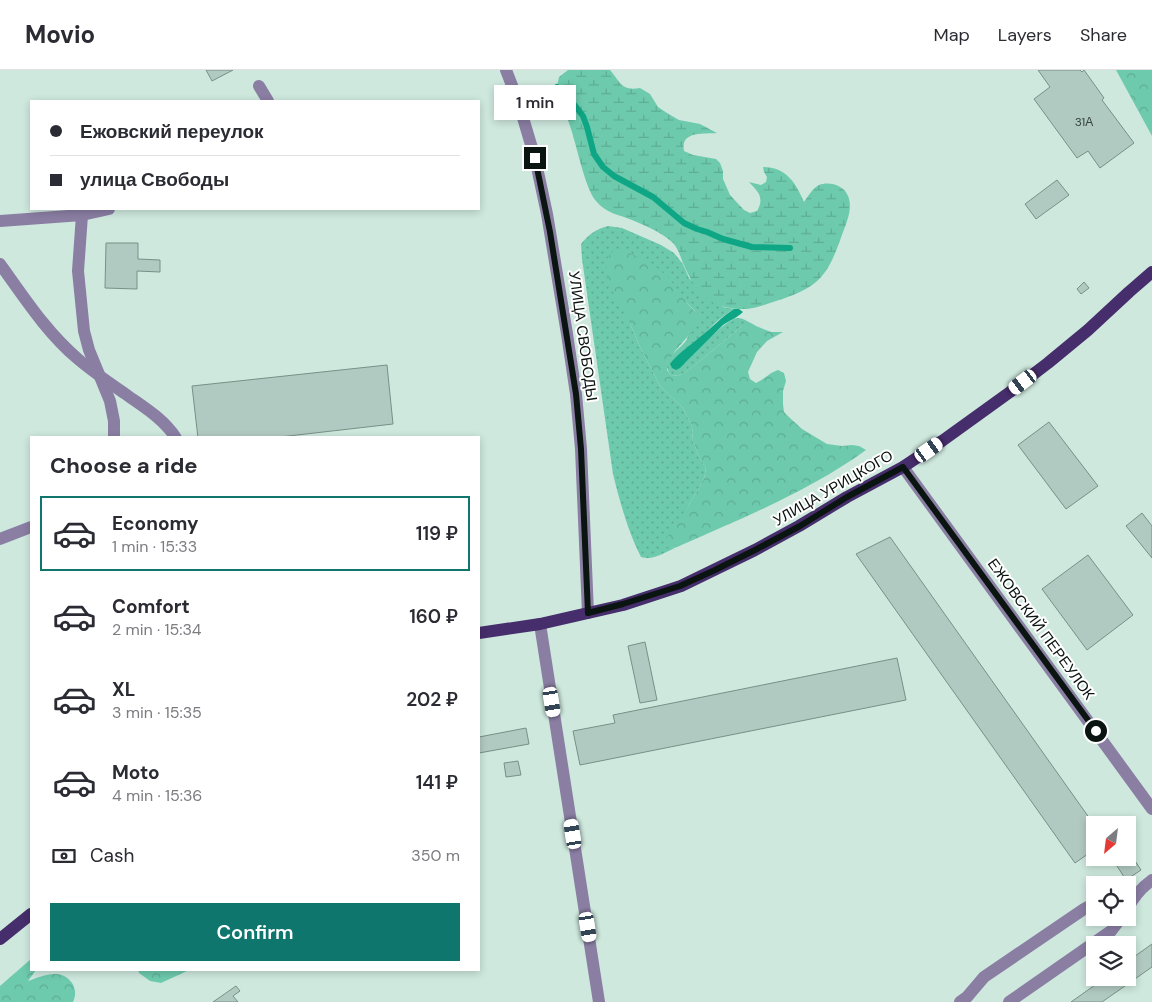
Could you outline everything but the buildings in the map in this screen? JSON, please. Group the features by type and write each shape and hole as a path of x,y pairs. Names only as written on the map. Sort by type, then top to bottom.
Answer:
{"main road":[{"name":"УЛИЦА УРИЦКОГО","path":"480,633 540,624 623,604 680,586 763,546 903,467 991,406 1048,363 1152,272"},
{"path":"0,939 30,915"}],"street":[{"name":"УЛИЦА СВОБОДЫ","path":"506,70 518,101 535,158 547,214 567,334 576,394 581,449 588,613"},
{"path":"259,86 267,100"},
{"path":"0,221 82,215 104,210"},
{"path":"82,215 78,271 84,331 89,350 110,401 114,421 114,436"},
{"path":"0,264 46,327 66,348 101,378 158,418 175,436"},
{"name":"ЕЖОВСКИЙ ПЕРЕУЛОК","path":"903,467 1152,809"},
{"path":"0,539 30,527"},
{"path":"540,624 599,1002"},
{"path":"1136,891 1152,880"},
{"path":"960,1002 984,978 1086,908"},
{"path":"1008,1002 1111,931 1115,926"}],"green space":[{"path":"568,70 610,70 625,87 640,88 650,94 658,107 667,113 679,120 700,124 717,133 699,134 689,137 684,145 684,151 693,155 716,159 720,163 723,179 730,195 744,210 750,213 757,211 760,198 758,192 749,182 761,185 766,182 767,177 763,167 778,170 789,177 804,202 819,185 832,184 843,189 849,200 849,214 833,259 821,277 813,284 791,296 747,309 725,307 708,299 701,293 689,276 678,250 672,242 648,227 608,211 596,201 585,179 568,120 558,104 560,97 556,92 559,77"},
{"path":"1116,70 1152,70 1152,136"},
{"path":"608,226 622,228 661,245 674,253 683,264 689,278 723,307 734,309 711,327 684,364 718,330 733,319 742,319 756,326 742,326 679,376 671,375 667,364 687,339 695,311 686,302 626,315 660,386 683,408 692,426 693,441 699,457 706,468 704,479 687,508 670,548 677,547 650,558 641,557 636,547 613,474 582,259 581,244 593,232"},
{"path":"619,249 652,264 669,278 686,302 700,317 697,326 667,363 667,370 671,375 679,376 690,369 742,326 756,326 771,332 783,332 767,341 757,352 748,372 750,379 756,383 778,370 784,373 786,381 783,391 784,412 790,418 802,429 827,444 859,446 866,450 798,492 750,515 677,547 670,548 665,546 666,539 704,479 706,468 699,457 693,441 692,426 683,408 660,386 607,277 607,259 611,253"},
{"path":"30,960 30,971 35,971 28,981 51,974 62,975 72,983 75,995 73,1002 0,1002 0,986"},
{"path":"138,971 187,971 161,983 150,981"}],"shaded area":[{"path":"734,309 739,309 743,312 723,325 680,368 676,370 672,368 670,364 677,356"}],"waterway":[{"path":"557,87 566,94 583,116 594,154 603,167 614,176 653,197 684,223 697,229 752,247 790,248"}],"route":[{"path":"535,158 547,214 576,394 581,449 588,613 680,586 715,570 800,526 847,497 903,467 1096,731"}]}
